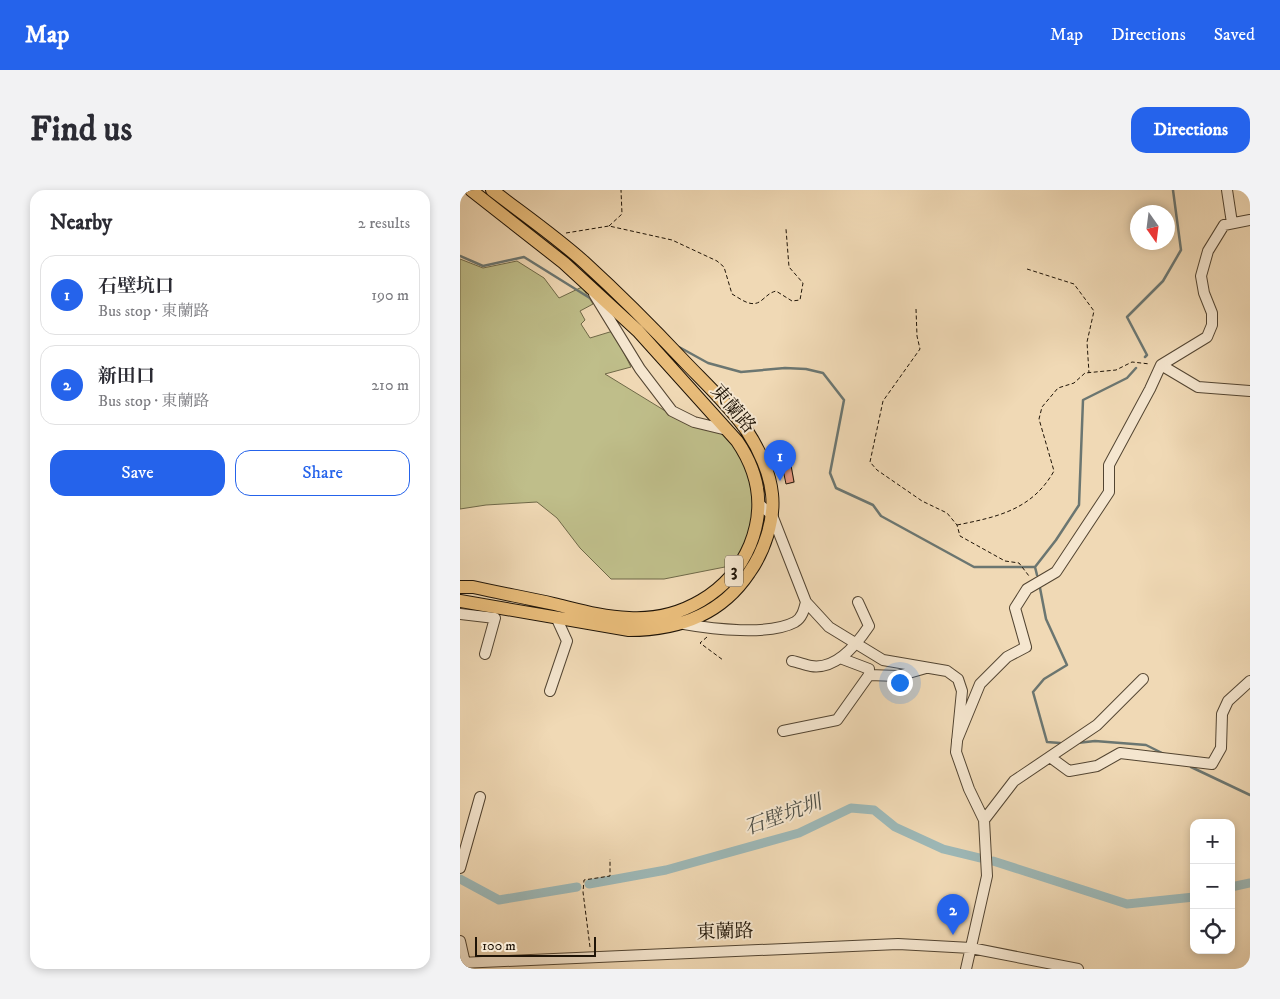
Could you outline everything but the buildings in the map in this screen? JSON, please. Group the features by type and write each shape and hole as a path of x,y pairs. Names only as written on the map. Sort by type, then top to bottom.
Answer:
{"main road":[{"name":"東蘭路","path":"460,587 473,587 621,617 651,617 672,614 704,600 733,573 752,540 759,504 755,474 748,456 635,328 564,263 470,190"},
{"name":"東蘭路","path":"460,602 629,630 656,630 684,624 703,616 722,603 742,584 756,563 772,515 772,494 767,474 747,430 655,330 584,262 492,190"}],"street":[{"path":"1227,190 1232,224"},
{"path":"957,740 980,684 1007,658 1026,647 1015,608 1027,588 1056,572 1108,492 1108,465 1150,389 1161,365 1207,337 1212,325 1212,313 1201,276 1208,251 1224,225 1250,220"},
{"path":"589,287 640,369 672,411 694,422 727,430"},
{"path":"1161,365 1198,388 1250,391"},
{"path":"759,504 772,515 806,602 829,627 883,660 948,670 958,679 962,691 956,752 969,789 984,820 987,876 966,969"},
{"name":"東蘭路","path":"684,624 739,629 784,626 796,621 802,614 806,602"},
{"path":"792,661 813,666 837,661 857,644 869,626 858,602"},
{"path":"460,614 495,618 485,654"},
{"path":"550,691 566,641 556,617"},
{"path":"782,731 837,720 869,676 869,669 840,658"},
{"path":"869,676 898,676 927,667"},
{"path":"984,820 1014,782 1097,725 1143,679"},
{"path":"1050,758 1070,771 1097,766 1120,753 1212,764 1221,748 1222,714 1228,701 1250,681"},
{"path":"460,868 480,797"},
{"path":"460,941 462,963"},
{"name":"東蘭路","path":"462,963 898,944 971,948 1078,969"},
{"path":"569,958 570,969"}],"path":[{"path":"609,226 622,214 621,190"},
{"path":"553,236 609,226 672,240 717,261 724,267 732,294 750,304 760,303 769,293 776,291 792,301 800,300 803,283 789,267 786,229"},
{"path":"1027,270 1074,284 1094,310 1087,342 1089,373"},
{"path":"916,309 917,336 920,350 883,401 870,462 877,470 922,501 947,513 957,525 960,536 1005,562 1018,563 1030,576 1032,585"},
{"path":"957,525 1002,515 1023,504 1048,482 1054,471 1039,419 1042,407 1058,388 1074,383 1085,374 1116,370 1132,362 1161,365"},
{"path":"712,634 702,639 700,643 723,660"},
{"path":"592,957 583,892 584,880 610,876 610,859"}],"shaded area":[{"path":"460,259 483,268 517,261 544,278 559,298 582,287 593,304 580,311 585,320 581,324 590,338 613,331 631,367 605,374 680,420 723,432 750,469 754,519 744,548 735,565 664,579 611,579 580,548 557,518 537,502 486,505 460,509"}],"waterway":[{"path":"1145,357 1147,355 1127,317 1163,281 1181,250 1173,190"},
{"path":"460,256 483,266 524,257 593,300"},
{"path":"679,347 708,363 741,372 785,368 806,369 823,373 844,400 830,473 836,488 873,505 881,516 974,567 1035,567"},
{"path":"1037,575 1035,567 1079,505 1083,400 1127,378 1136,368"},
{"path":"1040,588 1046,619 1067,665 1044,679 1033,692 1047,742 1060,743"},
{"path":"1077,743 1095,741 1146,745 1164,754"},
{"path":"1191,767 1250,795"},
{"name":"石壁坑圳","path":"589,884 666,870 799,833 851,808 874,810 895,827 943,849 980,858"},
{"name":"石壁坑圳","path":"993,861 1127,904 1190,897"},
{"name":"石壁坑圳","path":"460,879 499,900 577,887"},
{"name":"石壁坑圳","path":"1235,886 1250,883"}],"place":[{"name":"石壁坑口","path":"780,481"},
{"name":"新田口","path":"953,935"}]}
